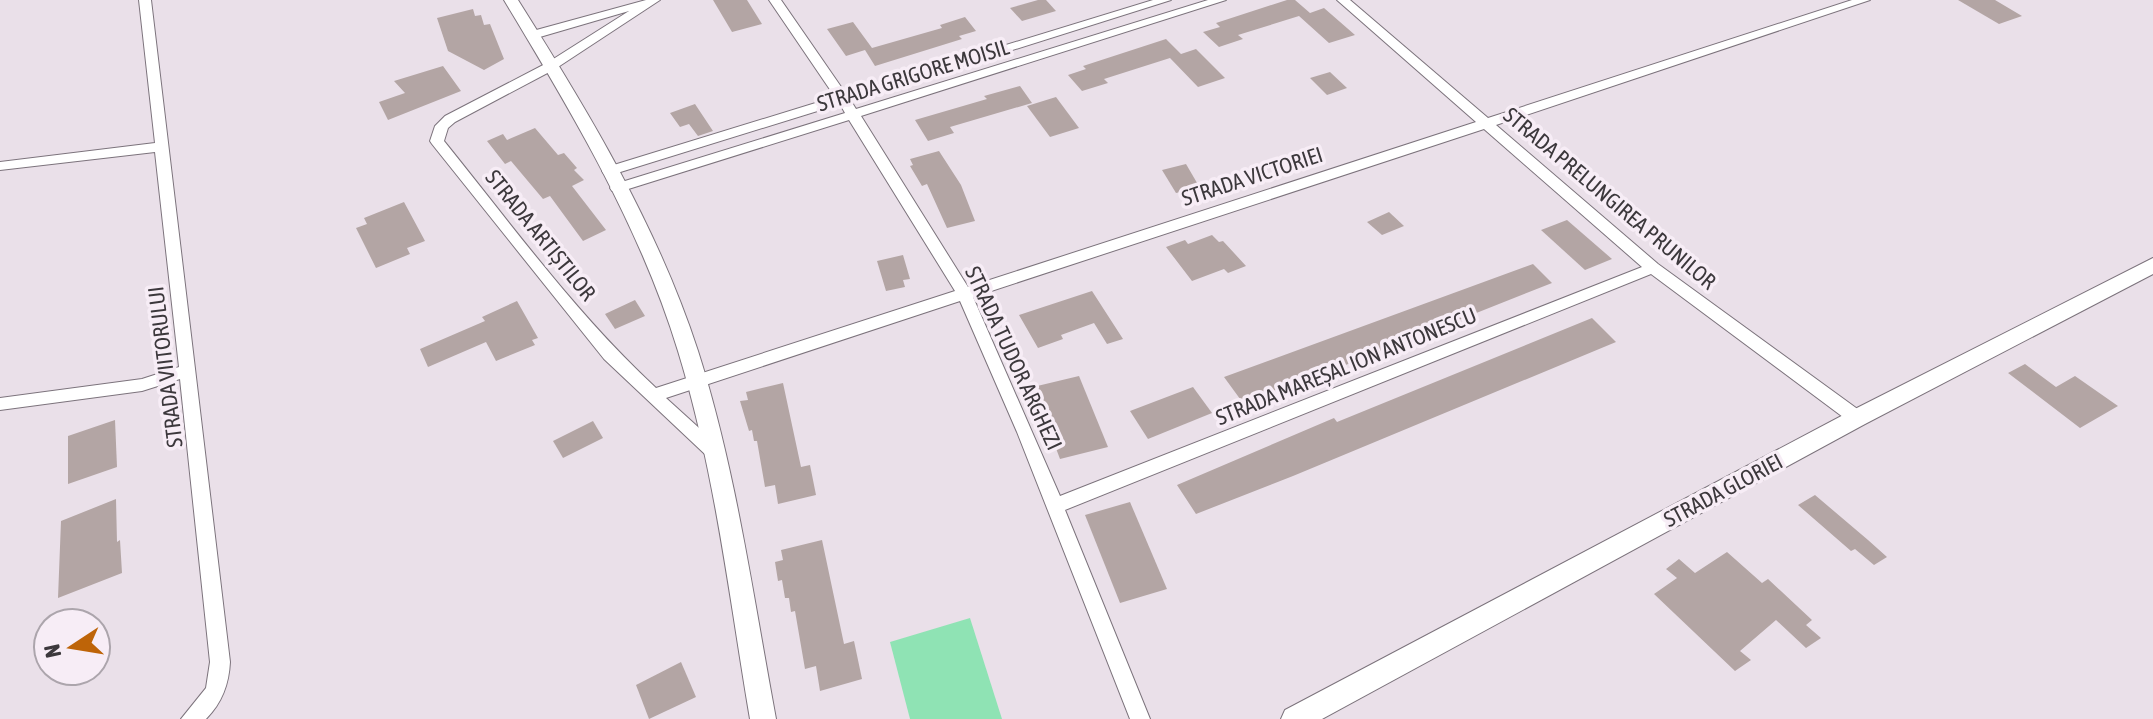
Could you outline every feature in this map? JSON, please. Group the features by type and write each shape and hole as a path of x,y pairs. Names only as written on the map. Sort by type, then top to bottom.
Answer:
{"main road":[{"name":"STRADA GLORIEI","path":"1295,719 1857,418 2153,265"}],"street":[{"name":"STRADA VIITORULUI","path":"145,0 220,662 216,689 191,719"},
{"path":"511,0 613,180 670,300 697,381 714,452 763,719"},
{"path":"533,35 654,0"},
{"path":"551,66 654,0"},
{"name":"STRADA TUDOR ARGHEZI","path":"775,0 843,99 964,293 1055,506 1140,719"},
{"name":"STRADA GRIGORE MOISIL","path":"613,180 843,99 1165,0"},
{"name":"STRADA GRIGORE MOISIL","path":"613,180 853,115 1220,0"},
{"name":"STRADA PRELUNGIREA PRUNILOR","path":"1343,0 1653,268 1857,418"},
{"name":"STRADA VICTORIEI","path":"655,395 1864,0"},
{"name":"STRADA ARTIȘTILOR","path":"551,66 450,119 442,126 437,141 610,355 714,452"},
{"path":"3,168 161,147"},
{"name":"STRADA MAREȘAL ION ANTONESCU","path":"1055,506 1653,268"},
{"path":"0,404 142,385 187,371"}],"green space":[{"path":"970,618 1002,719 910,719 890,642"}],"building":[{"path":"713,0 747,0 762,24 732,32"},
{"path":"1046,0 1056,11 1022,21 1010,8"},
{"path":"1295,0 1310,13 1324,8 1355,35 1329,43 1299,16 1238,35 1243,39 1219,47 1203,32 1220,27 1216,23"},
{"path":"1958,0 1995,0 2022,16 1999,24"},
{"path":"473,9 475,16 481,15 484,25 490,24 504,59 484,70 448,51 437,18"},
{"path":"965,17 976,31 959,36 962,39 875,66 865,50 846,56 827,29 853,22 872,48 942,28 940,25"},
{"path":"1166,39 1181,54 1196,49 1225,78 1198,87 1170,58 1104,79 1108,83 1082,91 1068,75 1086,69 1083,66"},
{"path":"443,66 461,91 388,120 379,102 405,93 394,81"},
{"path":"1330,72 1347,88 1327,95 1310,78"},
{"path":"1020,86 1032,103 950,127 954,133 928,141 915,120 987,99 984,96"},
{"path":"1056,97 1079,128 1050,137 1027,106"},
{"path":"695,104 713,131 698,136 689,124 680,127 670,113"},
{"path":"535,128 558,155 564,153 577,168 574,170 584,180 572,186 606,230 583,241 550,196 543,199 511,161 505,164 487,141 503,134 507,140"},
{"path":"939,151 961,185 975,221 947,228 927,184 922,186 910,166 913,165 910,159"},
{"path":"1186,164 1200,188 1176,193 1162,170"},
{"path":"404,202 425,241 407,248 410,254 376,268 356,228 367,224 364,218"},
{"path":"1389,212 1404,226 1382,235 1367,222"},
{"path":"1567,220 1612,259 1585,270 1541,230"},
{"path":"1212,235 1219,242 1223,241 1246,266 1228,273 1224,269 1192,281 1166,247 1185,240 1188,244"},
{"path":"903,255 910,279 903,280 905,287 886,291 877,261"},
{"path":"1533,264 1552,283 1243,403 1224,377"},
{"path":"1092,291 1123,339 1107,344 1094,323 1061,335 1063,339 1038,348 1019,315"},
{"path":"635,300 645,316 615,329 605,314"},
{"path":"517,301 538,338 532,340 535,345 496,361 486,342 428,367 420,349 485,321 482,317"},
{"path":"1592,318 1616,342 1293,476 1196,514 1177,485 1334,418 1337,422"},
{"path":"2025,364 2056,387 2075,376 2118,406 2080,428 2008,373"},
{"path":"1079,376 1108,447 1060,459 1033,387"},
{"path":"783,383 801,467 810,465 816,495 778,504 775,485 765,487 757,441 754,441 752,430 749,431 740,401 748,400 746,392"},
{"path":"1193,387 1212,413 1148,439 1130,411"},
{"path":"115,420 117,467 68,484 68,436"},
{"path":"593,421 603,438 563,458 553,441"},
{"path":"1815,495 1887,557 1874,565 1855,549 1851,551 1798,505"},
{"path":"116,499 117,542 120,540 122,573 58,598 61,521"},
{"path":"1130,502 1167,589 1120,603 1085,515"},
{"path":"822,540 844,644 854,641 862,679 820,691 816,666 805,669 795,611 791,612 789,598 785,598 782,580 778,581 775,562 783,560 781,550"},
{"path":"1727,552 1762,583 1768,579 1812,620 1806,625 1821,638 1806,648 1776,620 1740,651 1751,660 1735,671 1654,594 1677,578 1666,569 1679,559 1695,573"},
{"path":"681,662 696,697 649,719 636,685"}]}
